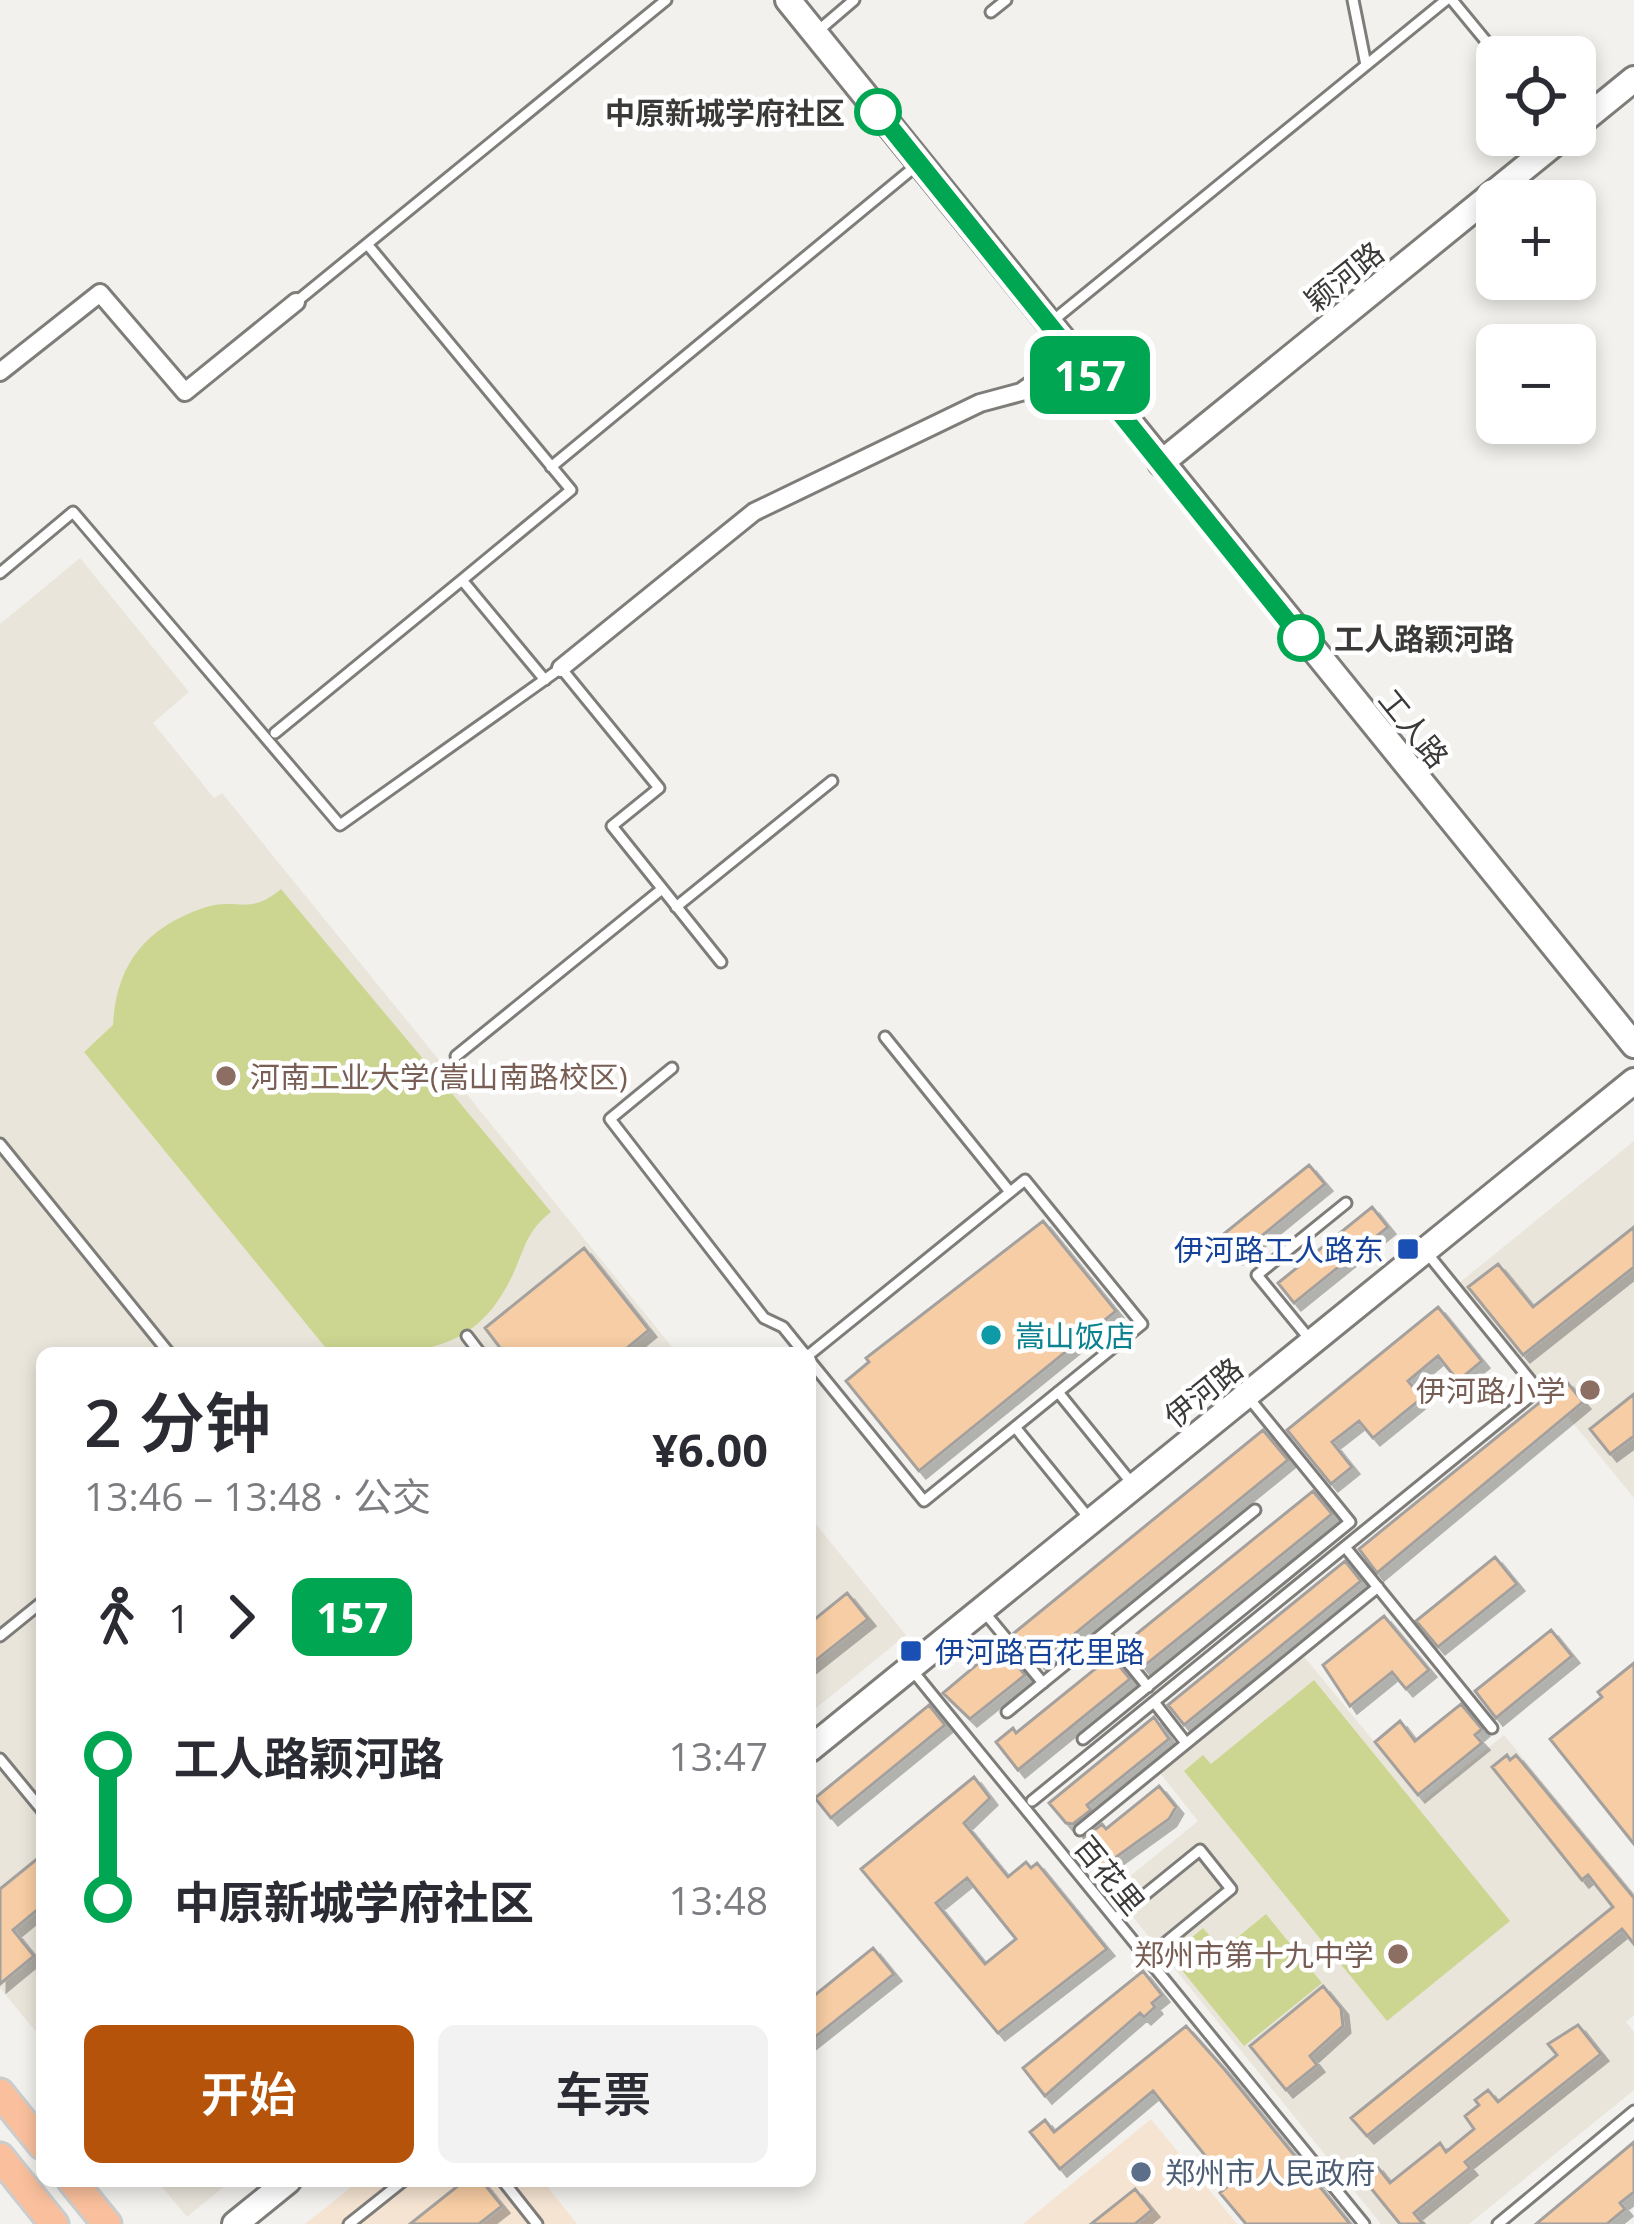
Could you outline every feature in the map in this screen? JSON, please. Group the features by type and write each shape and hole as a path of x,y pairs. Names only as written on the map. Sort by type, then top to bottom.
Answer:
{"main road":[{"path":"0,2093 36,2138"},
{"path":"0,2157 54,2224"},
{"path":"77,2187 106,2224"}],"street":[{"name":"工人路","path":"788,0 1634,1045"},
{"path":"1596,110 1634,80"},
{"name":"颖河路","path":"1161,463 1539,156"},
{"path":"0,372 100,292 184,392 296,302"},
{"path":"562,668 754,512 980,403 1021,392 1074,355"},
{"name":"伊河路","path":"816,1743 1634,1081"},
{"path":"235,2224 280,2187"}],"lane":[{"path":"296,302 666,0"},
{"path":"814,33 854,0"},
{"path":"992,12 1006,0"},
{"path":"1353,0 1366,65"},
{"path":"1048,324 1449,0 1481,36"},
{"path":"551,467 919,163"},
{"path":"275,733 571,490 367,244"},
{"path":"0,574 73,512 340,825 562,668 658,788 612,826 721,962"},
{"path":"462,580 544,680"},
{"path":"676,907 832,781"},
{"path":"456,1056 662,889"},
{"path":"885,1037 1010,1192"},
{"path":"672,1068 610,1119 764,1318 783,1328 800,1347"},
{"path":"0,1144 164,1347"},
{"path":"816,1350 1025,1180 1142,1324 924,1501 816,1366"},
{"path":"1312,1342 1257,1275 1346,1203"},
{"path":"1032,1801 1538,1390 1425,1250"},
{"path":"467,1336 475,1347"},
{"path":"1058,1392 1135,1486"},
{"path":"1083,1739 1350,1522 1246,1395"},
{"path":"1016,1427 1091,1521"},
{"path":"1007,1712 1256,1510"},
{"path":"1345,1547 1492,1728"},
{"path":"1080,1830 1378,1587"},
{"path":"0,1636 36,1607"},
{"path":"982,1609 1042,1683"},
{"path":"1104,1633 1148,1687"},
{"name":"百花里","path":"911,1668 1364,2224"},
{"path":"1154,1702 1186,1743"},
{"path":"0,1759 36,1803"},
{"path":"1115,1919 1200,1850 1232,1889 1147,1958"},
{"path":"1498,2224 1634,2111"},
{"path":"349,2224 395,2187"},
{"path":"508,2187 537,2224"}],"shaded area":[{"name":"河南工业大学(嵩山南路校区)","path":"80,558 189,692 153,723 214,798 222,793 672,1347 36,1347 36,2032 0,1988 0,624"},
{"name":"伊河路小学","path":"1634,1141 1634,1498 1459,1283"},
{"path":"816,1524 906,1635 816,1708"},
{"name":"郑州市第十九中学","path":"1302,1654 1423,1801 1504,1735 1634,1893 1634,2015 1626,2022 1634,2032 1634,2090 1469,2224 1381,2224 1112,1891 1198,1821 1159,1772"},
{"name":"郑州市人民政府","path":"1151,2119 1237,2224 1023,2224"},
{"path":"162,2187 224,2187 187,2217"},
{"path":"351,2187 548,2187 577,2224 305,2224"}],"green space":[{"path":"281,889 551,1212 531,1233 497,1302 479,1322 437,1345 325,1347 84,1052 113,1025 120,984 150,938 203,908 251,904"},
{"path":"1314,1680 1510,1921 1387,2021 1184,1771 1203,1755 1211,1764"},
{"path":"1266,1914 1322,1983 1244,2046 1180,1968 1200,1952 1190,1939 1203,1928 1222,1950"}],"building":[{"path":"1309,1165 1325,1184 1236,1257 1220,1237"},
{"path":"1372,1207 1388,1227 1294,1303 1278,1283"},
{"name":"嵩山饭店","path":"1043,1221 1116,1311 919,1471 846,1381 869,1362 866,1358"},
{"path":"1634,1227 1634,1267 1523,1355 1468,1287 1498,1264 1533,1307"},
{"path":"584,1248 649,1330 628,1347 499,1347 485,1328"},
{"path":"1438,1307 1482,1361 1458,1381 1438,1356 1408,1381 1422,1398 1373,1438 1359,1421 1332,1442 1352,1467 1331,1484 1287,1430"},
{"path":"1566,1381 1583,1402 1377,1573 1359,1549"},
{"path":"1634,1394 1634,1436 1610,1454 1590,1429"},
{"path":"1263,1430 1288,1460 1039,1663 1014,1633"},
{"path":"1313,1491 1332,1514 1143,1667 1124,1644"},
{"path":"1495,1557 1517,1584 1438,1647 1416,1621"},
{"path":"1345,1561 1361,1581 1184,1725 1168,1705"},
{"path":"847,1593 868,1619 816,1660 816,1618"},
{"path":"1384,1616 1429,1670 1406,1689 1392,1672 1350,1706 1323,1665"},
{"path":"1551,1630 1572,1656 1496,1718 1475,1691"},
{"path":"1000,1645 1025,1675 970,1719 943,1693"},
{"path":"1111,1656 1130,1679 1018,1770 996,1742 1013,1728 1016,1733"},
{"path":"1634,1663 1634,1844 1550,1739 1602,1697 1598,1692"},
{"path":"1461,1704 1482,1729 1475,1735 1482,1743 1418,1795 1375,1742 1400,1721 1415,1741"},
{"path":"929,1705 945,1725 831,1818 816,1797"},
{"path":"1154,1717 1169,1739 1087,1805 1091,1810 1073,1824 1066,1823 1049,1803"},
{"path":"1507,1755 1510,1760 1516,1755 1634,1898 1634,1944 1622,1929 1367,2136 1351,2118 1613,1907 1588,1875 1582,1880 1492,1767"},
{"path":"974,1777 990,1798 964,1823 1008,1877 1026,1862 1031,1868 1037,1863 1107,1949 998,2033 861,1869","holes":["967,1878 1016,1939 985,1964 936,1903"]},
{"path":"1159,1786 1176,1807 1169,1819 1101,1868 1084,1847 1089,1843 1084,1838 1102,1824 1106,1829"},
{"path":"36,1860 36,1911 13,1930 34,1956 0,1984 0,1889"},
{"path":"873,1948 894,1974 816,2036 816,1994"},
{"path":"1143,1971 1162,1995 1152,2003 1155,2007 1144,2017 1140,2013 1045,2096 1023,2068"},
{"path":"1323,1986 1341,2008 1343,2026 1310,2056 1317,2065 1286,2090 1250,2046"},
{"path":"1578,2025 1601,2054 1465,2162 1470,2168 1414,2213 1423,2224 1400,2224 1361,2176 1376,2165 1390,2183 1440,2143 1446,2152 1474,2129 1465,2116 1479,2105 1475,2100 1488,2090 1498,2102 1557,2055 1548,2044"},
{"path":"1186,2026 1350,2224 1246,2224 1220,2193 1229,2185 1153,2091 1060,2169 1030,2132 1045,2120 1054,2132"},
{"path":"1634,2142 1634,2192 1620,2203 1625,2209 1607,2224 1536,2224"},
{"path":"456,2187 487,2187 502,2206 479,2224 410,2224"},
{"path":"1135,2189 1152,2210 1135,2224 1091,2224"}],"bus line":[{"name":"157","path":"878,112 1301,638"}],"place":[{"name":"中原新城学府社区","path":"878,112"},
{"name":"工人路颖河路","path":"1301,638"},
{"name":"河南工业大学(嵩山南路校区)","path":"226,1076"},
{"name":"伊河路工人路东","path":"1408,1249"},
{"name":"嵩山饭店","path":"991,1335"},
{"name":"伊河路小学","path":"1590,1390"},
{"name":"伊河路百花里路","path":"911,1651"},
{"name":"郑州市第十九中学","path":"1398,1954"},
{"name":"郑州市人民政府","path":"1141,2172"}]}
